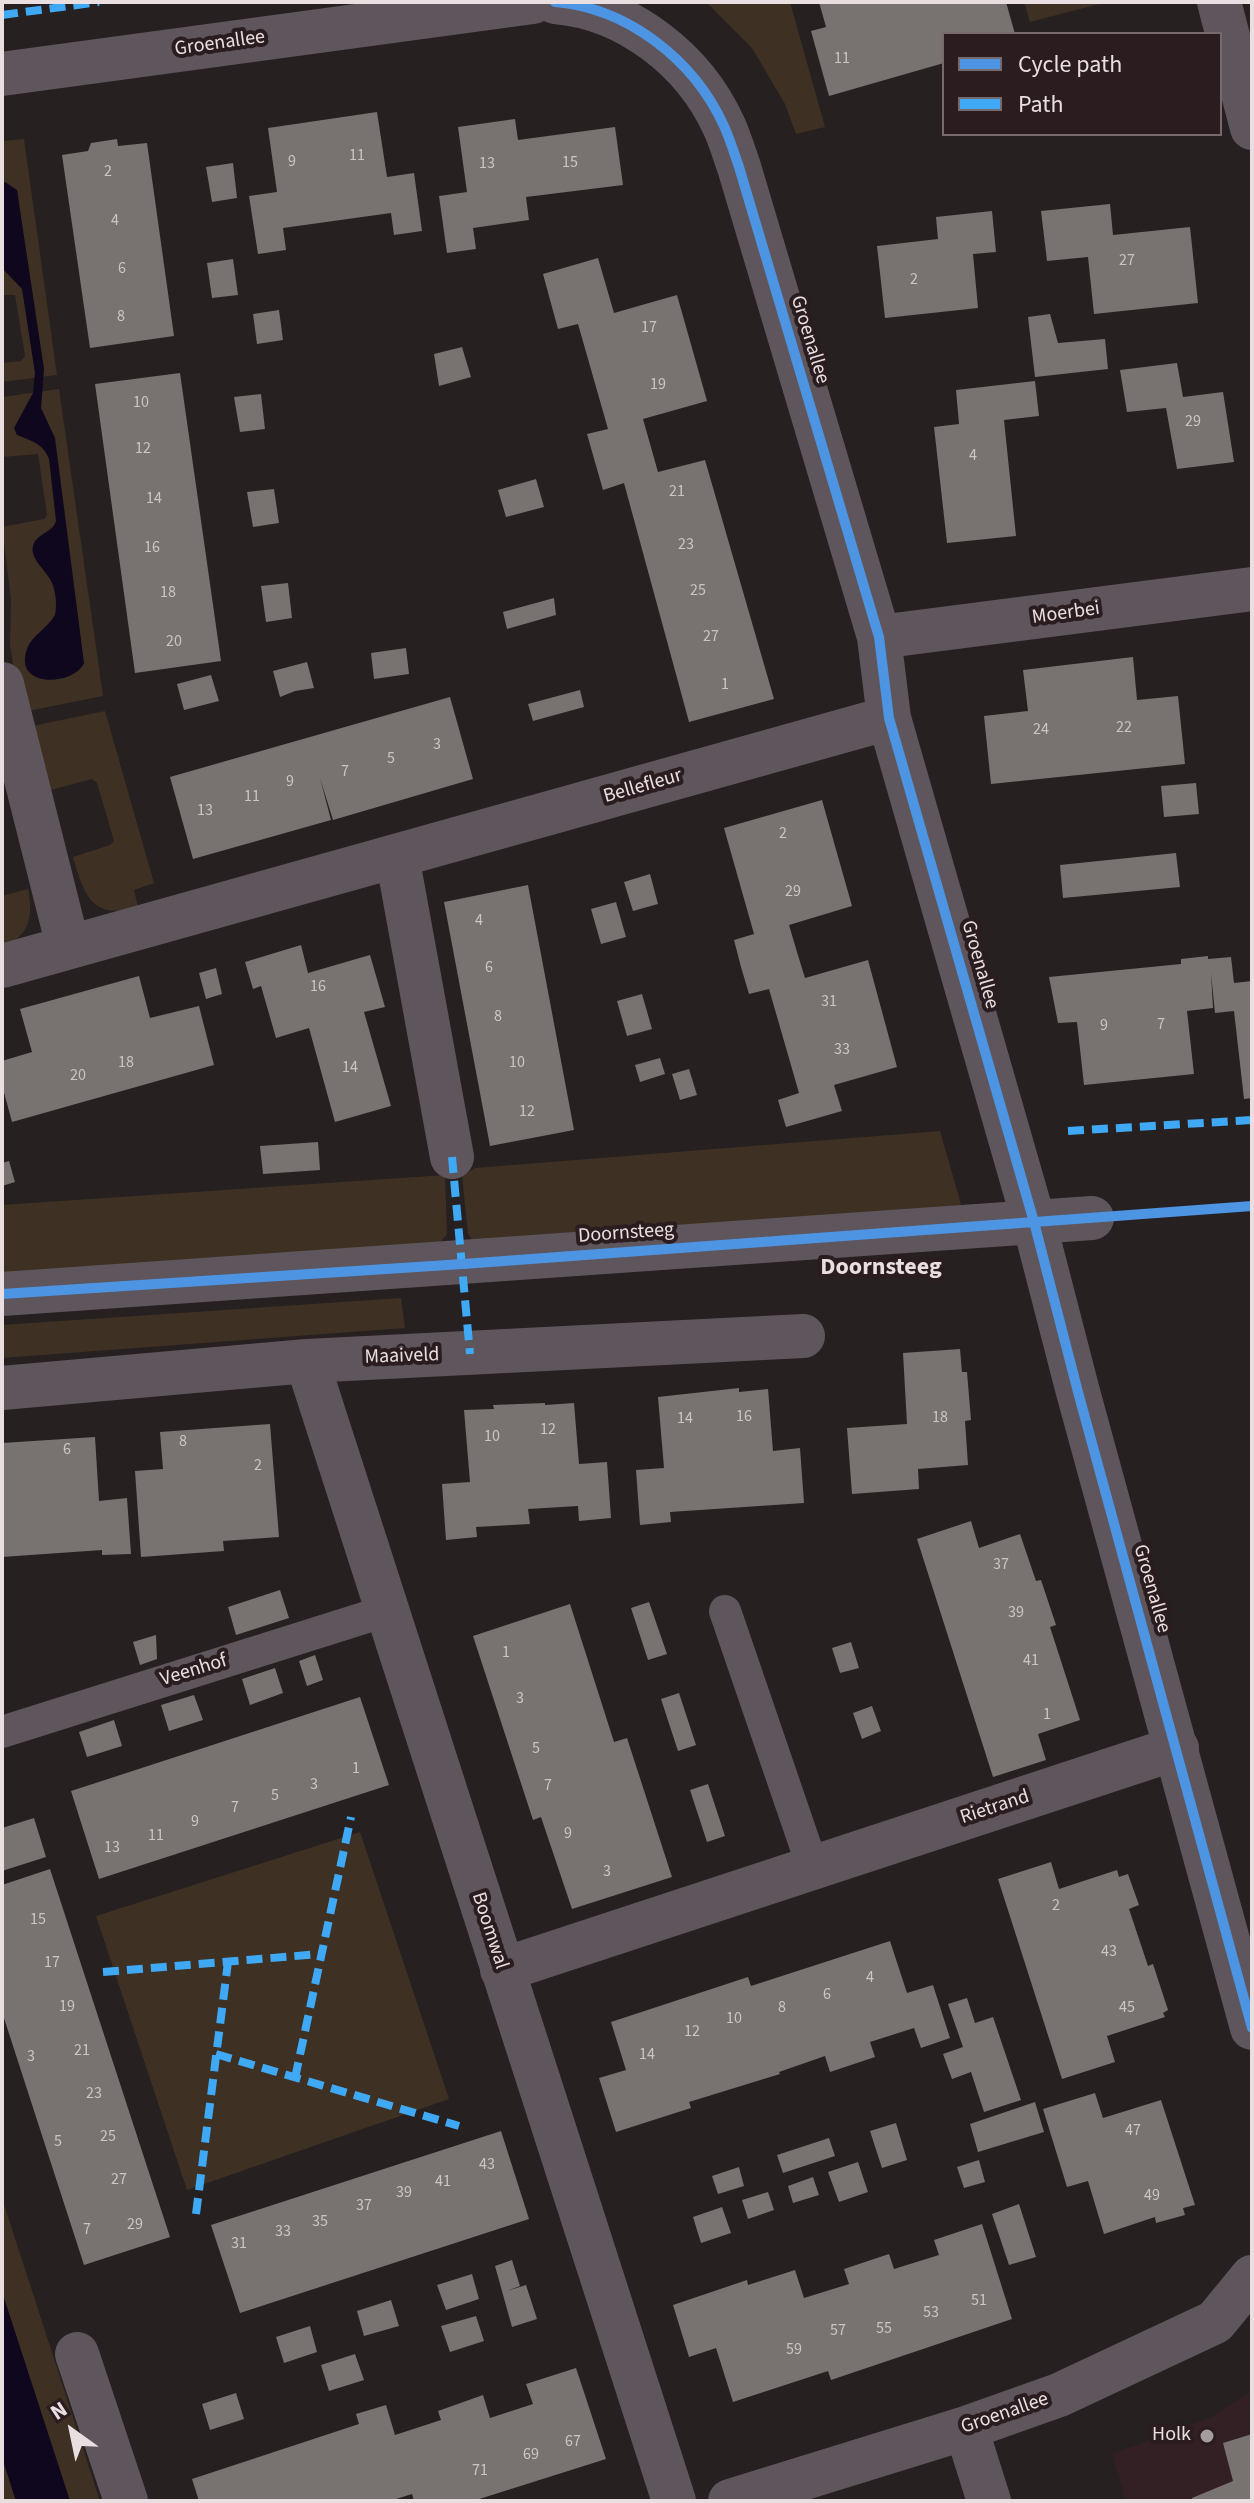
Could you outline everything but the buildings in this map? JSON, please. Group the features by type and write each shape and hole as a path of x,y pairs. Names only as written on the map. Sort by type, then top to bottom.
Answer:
{"street":[{"name":"Groenallee","path":"2,74 533,2"},
{"name":"Groenallee","path":"555,2 595,9 630,25 664,46 696,79 723,124 739,167 879,637 889,718 1034,1222 1078,1392 1249,2002"},
{"path":"1219,2 1252,128"},
{"name":"Moerbei","path":"879,637 1252,589"},
{"path":"2,684 68,946"},
{"name":"Bellefleur","path":"2,966 889,718"},
{"path":"397,856 452,1157"},
{"name":"Doornsteeg","path":"2,1294 1092,1218"},
{"name":"Maaiveld","path":"2,1388 307,1361 803,1336"},
{"name":"Boomwal","path":"307,1361 674,2501"},
{"name":"Rietrand","path":"502,1970 1177,1748"},
{"name":"Groenallee","path":"730,2501 966,2428 1059,2395 1215,2322 1252,2277"},
{"path":"77,2354 126,2501"},
{"path":"966,2428 989,2501"}],"lane":[{"name":"Veenhof","path":"2,1732 386,1611"},
{"path":"725,1611 813,1868"}],"shaded area":[{"path":"706,2 790,2 825,127 796,134 785,104 752,48"},
{"path":"1024,2 1107,2 1030,22"},
{"path":"24,139 57,375 2,382 2,363 21,361 25,356 15,295 2,295 2,141"},
{"path":"5,182 17,190 44,369 41,408 55,438 84,663 69,676 58,679 37,677 29,672 25,662 29,644 55,615 53,587 35,559 33,548 36,540 56,521 49,459 40,446 17,435 14,428 33,393 35,373 22,289 2,268 2,184"},
{"path":"59,389 103,696 28,711 14,670 10,645 11,600 2,527 44,519 47,515 38,454 2,457 2,397"},
{"path":"105,711 154,883 134,890 138,907 122,910 110,910 92,902 81,883 73,857 114,841 97,783 92,779 51,790 32,726"},
{"path":"28,889 28,924 19,937 2,945 2,896"},
{"path":"940,1131 961,1204 957,1208 473,1241 468,1234 462,1176 475,1168"},
{"path":"445,1175 447,1234 439,1244 2,1277 2,1205"},
{"path":"401,1298 405,1328 2,1358 2,1325"},
{"path":"360,1832 449,2099 187,2190 96,1916"},
{"path":"2,2198 100,2501 70,2501 2,2292"},
{"path":"2,2292 70,2501 16,2501 2,2457"},
{"name":"Holk","path":"1252,2390 1252,2501 1126,2501 1112,2454 1212,2417"},
{"path":"2,2457 16,2501 2,2501"}],"marked path":[{"path":"2,15 99,2"},
{"path":"1068,1131 1252,1120"},
{"path":"452,1157 470,1354"},
{"path":"295,2078 351,1817"},
{"path":"103,1972 320,1954"},
{"path":"196,2214 228,1962"},
{"path":"216,2054 459,2126"}],"cycle path":[{"path":"555,2 582,6 633,26 677,59 711,102 732,146 879,637 889,718 1034,1222 1252,2028"},
{"path":"2,1294 463,1264 1252,1206"}],"place":[{"name":"Holk","path":"1207,2436"}],"district":[{"name":"Doornsteeg","path":"881,1269"}]}
